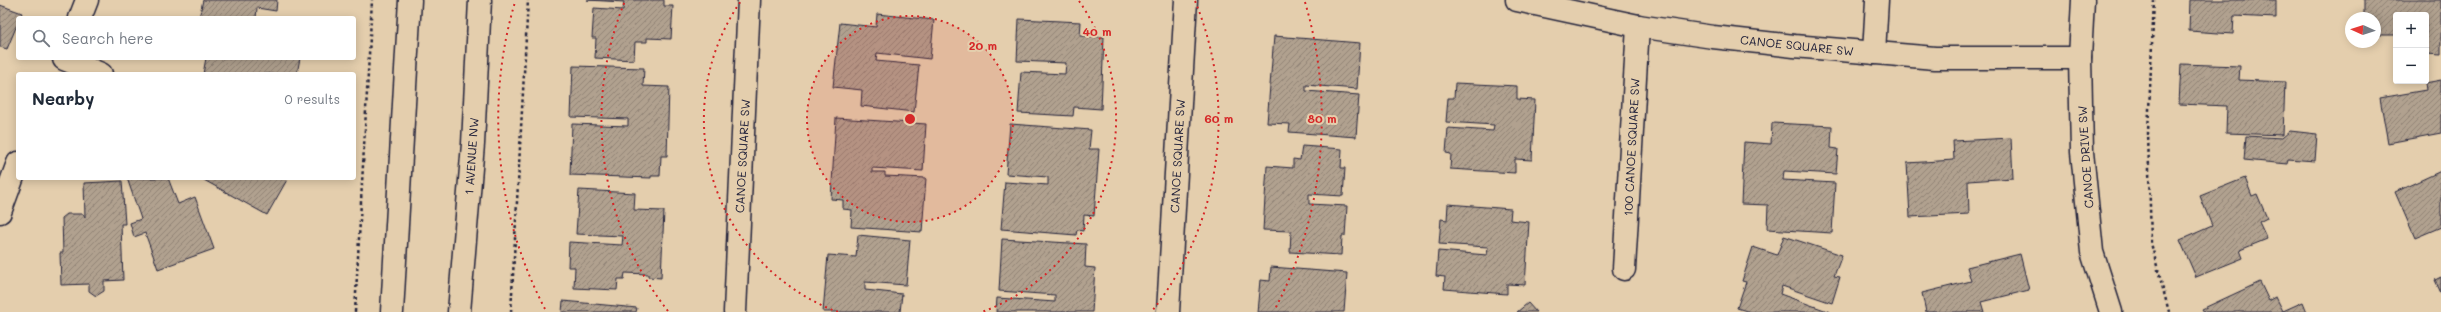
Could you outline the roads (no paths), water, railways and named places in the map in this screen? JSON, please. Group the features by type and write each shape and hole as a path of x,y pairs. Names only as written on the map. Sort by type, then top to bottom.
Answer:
{"street":[{"path":"81,16 87,0"},
{"path":"392,312 410,0"},
{"name":"1 AVENUE NW","path":"459,312 473,144 480,0"},
{"name":"CANOE SQUARE SW","path":"734,312 749,0"},
{"name":"CANOE SQUARE SW","path":"1168,312 1186,0"},
{"name":"CANOE SQUARE SW","path":"1517,0 1638,26 1713,37 1935,58 2080,58"},
{"path":"1874,53 1878,0"},
{"name":"CANOE DRIVE SW","path":"2083,0 2080,58 2082,152 2092,252 2111,312"},
{"name":"100 CANOE SQUARE SW","path":"1624,269 1638,26"},
{"path":"62,64 93,72"},
{"path":"0,212 16,168"}]}
